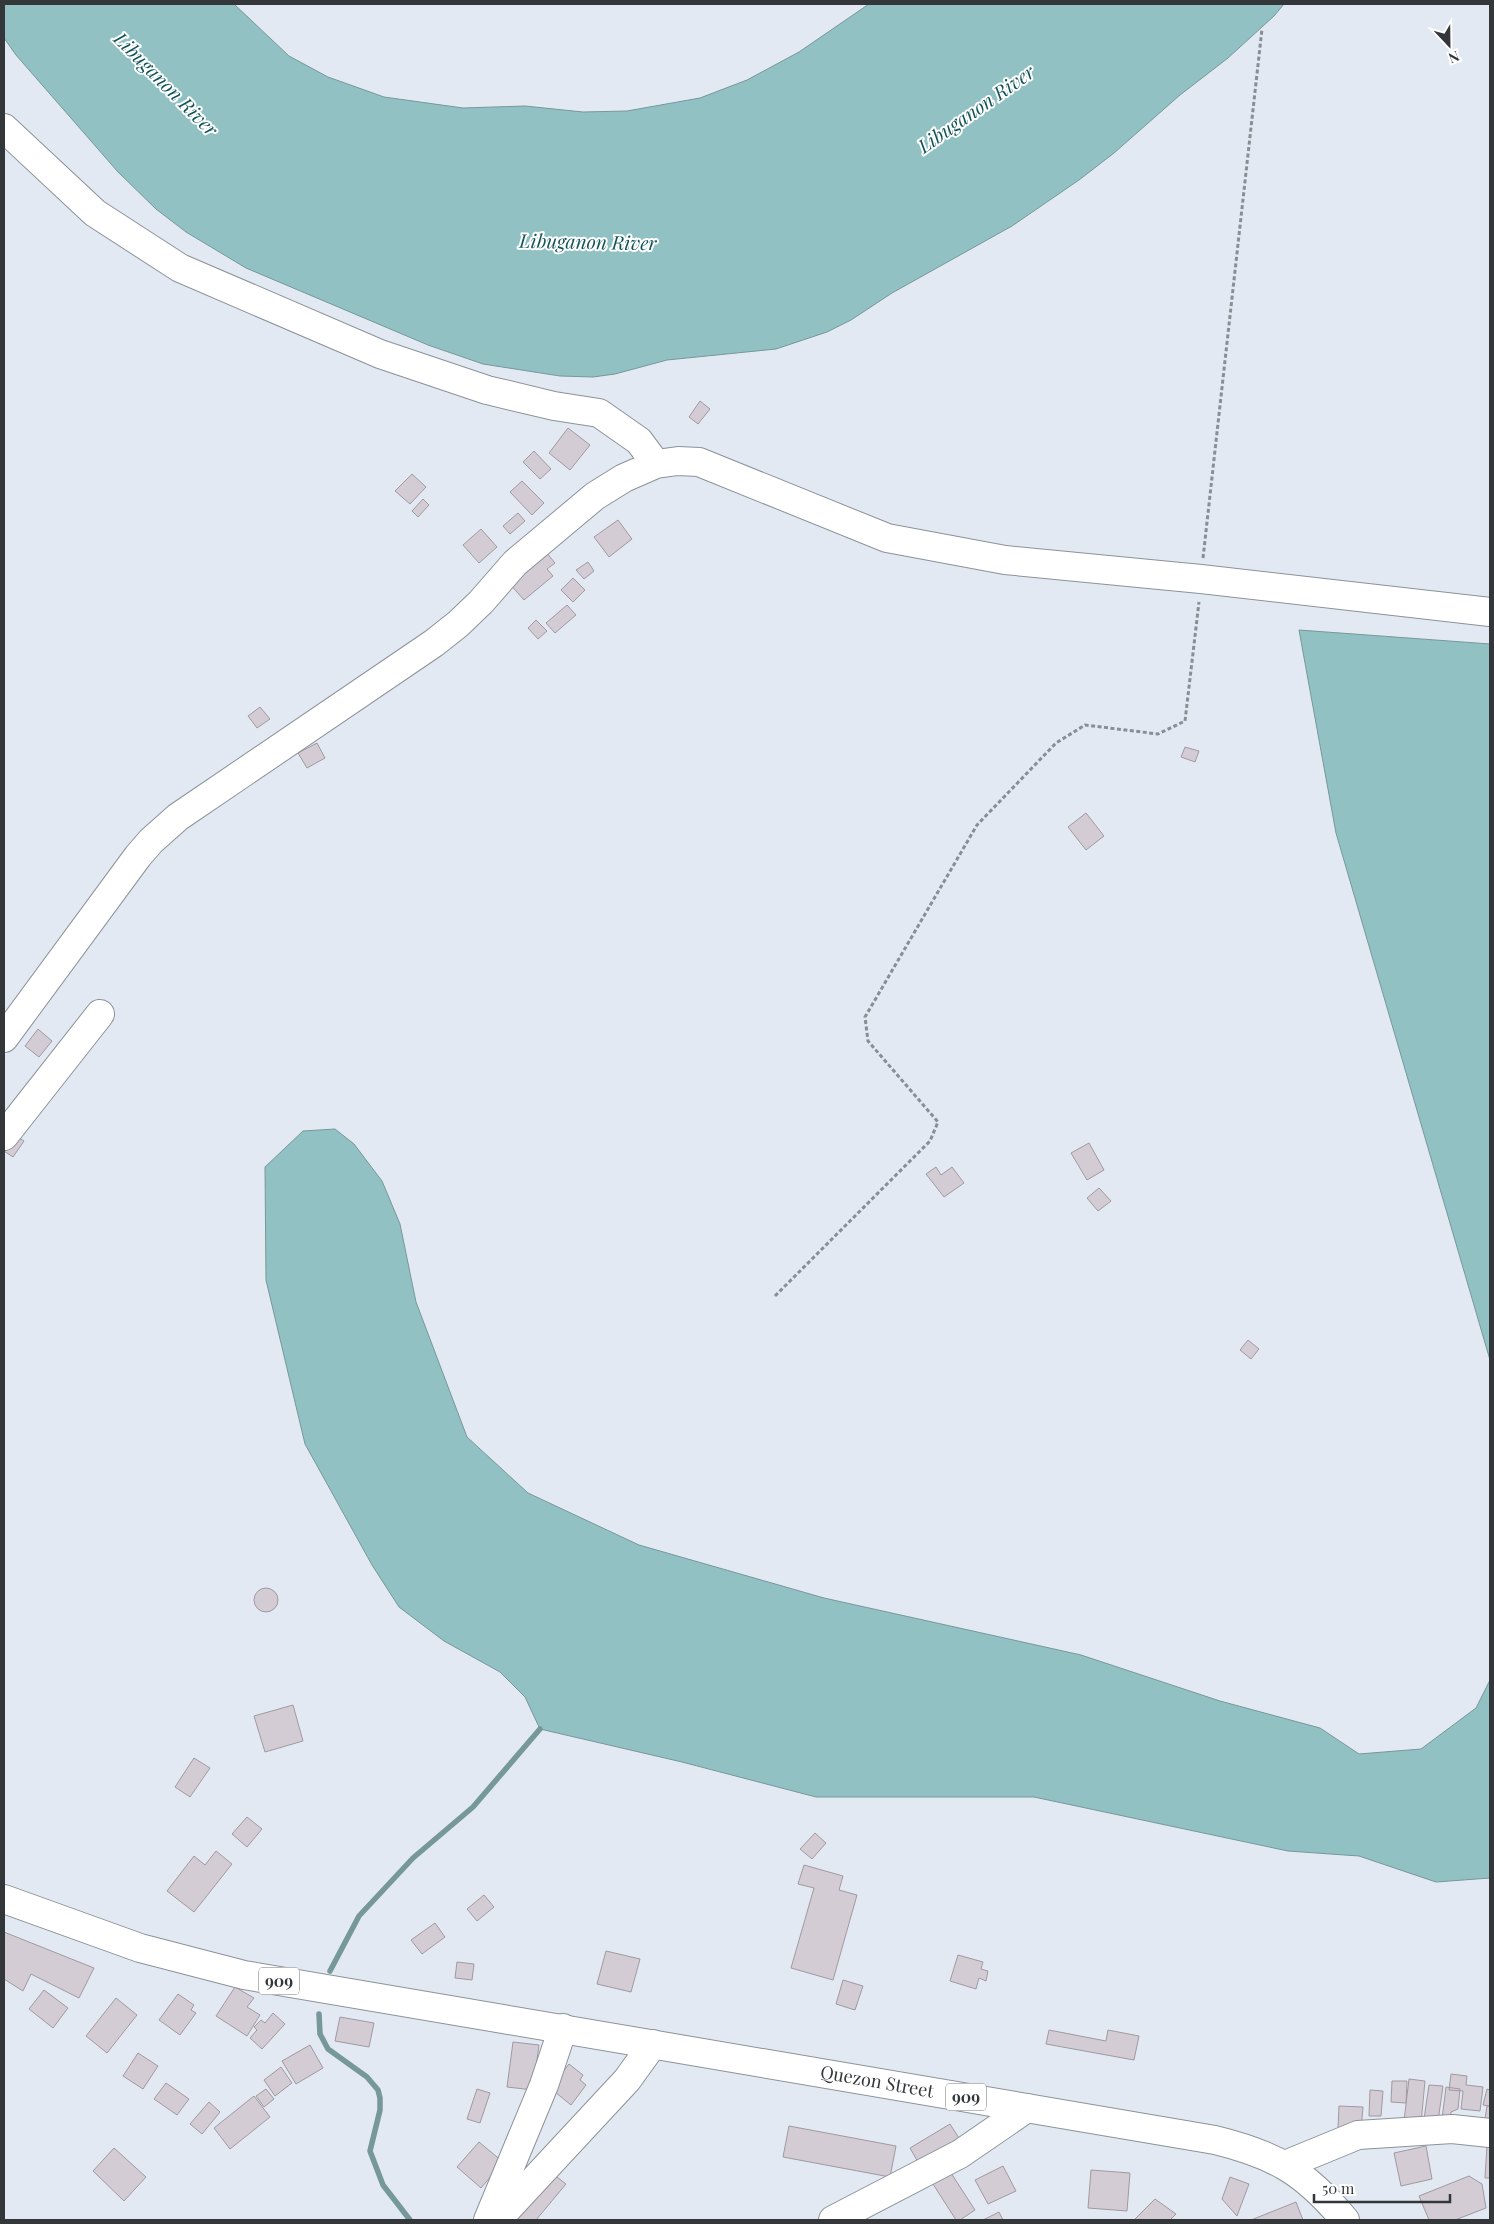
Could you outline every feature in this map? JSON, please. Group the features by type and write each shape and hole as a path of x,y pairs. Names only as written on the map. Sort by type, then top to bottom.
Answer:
{"main road":[{"path":"4,128 95,213 180,268 380,354 487,390 554,406 599,413 640,441 656,464"},
{"path":"4,1038 138,856 165,828 178,817 434,643 481,602 515,563 595,496 624,478 656,464 699,462 723,470 784,497 887,538 1005,560 1201,579 1490,612"},
{"path":"4,1136 100,1014"},
{"name":"909","path":"4,1899 140,1948 244,1975 563,2028"},
{"path":"488,2220 544,2085 563,2028"},
{"name":"Quezon Street","path":"563,2028 1215,2140 1250,2149 1285,2165 1308,2180 1345,2220"},
{"path":"497,2220 627,2080 653,2044"},
{"path":"833,2220 960,2154 1027,2108"},
{"path":"1285,2165 1358,2134 1452,2130 1490,2133"}],"path":[{"path":"775,1296 930,1141 938,1122 868,1040 865,1017 977,825 1056,743 1085,725 1158,734 1186,721 1262,29"}],"water":[{"name":"Libuganon River","path":"4,4 234,4 289,56 328,77 384,97 463,108 525,106 583,112 627,111 700,98 747,80 799,52 869,4 1284,4 1274,16 1228,58 1180,95 1114,153 1079,180 1012,226 892,293 851,320 827,332 776,349 667,360 615,374 593,377 560,376 483,364 428,345 246,268 186,232 156,209 118,172 16,55 4,38"},
{"path":"1299,630 1490,644 1490,1360 1336,833"},
{"path":"335,1129 354,1144 382,1181 400,1224 416,1302 467,1437 528,1493 639,1545 824,1598 1081,1655 1220,1701 1320,1728 1359,1754 1421,1749 1476,1708 1490,1680 1490,1878 1436,1882 1359,1856 1288,1851 1034,1797 816,1797 682,1762 540,1729 525,1697 500,1672 444,1641 399,1607 372,1565 305,1444 266,1280 265,1167 303,1131"}],"building":[{"path":"700,401 710,409 698,424 689,417"},
{"path":"568,428 590,445 570,470 549,453"},
{"path":"534,451 551,469 540,479 523,462"},
{"path":"412,474 426,487 410,504 395,491"},
{"path":"522,481 544,503 532,515 510,492"},
{"path":"423,499 429,505 418,517 412,511"},
{"path":"518,513 525,521 510,534 503,526"},
{"path":"618,520 632,539 609,557 594,537"},
{"path":"481,529 497,547 479,563 463,545"},
{"path":"546,552 555,563 547,569 553,576 524,600 509,583"},
{"path":"588,562 594,571 584,579 576,570"},
{"path":"573,578 585,590 573,602 561,590"},
{"path":"567,605 576,615 555,633 546,623"},
{"path":"536,620 547,631 538,639 528,628"},
{"path":"260,707 270,719 257,728 248,716"},
{"path":"317,743 325,758 307,768 298,753"},
{"path":"1185,747 1199,751 1195,762 1181,757"},
{"path":"1086,813 1104,836 1086,850 1068,827"},
{"path":"38,1029 52,1041 39,1057 25,1046"},
{"path":"12,1133 24,1141 13,1157 4,1151 4,1146"},
{"path":"1089,1143 1104,1170 1087,1180 1071,1153"},
{"path":"936,1167 941,1175 952,1167 964,1183 944,1197 926,1174"},
{"path":"1099,1188 1111,1201 1098,1211 1087,1198"},
{"path":"1248,1340 1259,1349 1251,1359 1240,1350"},
{"path":"266,1588 271,1589 277,1595 277,1605 271,1611 266,1612 261,1611 255,1605 254,1600 255,1595 261,1589"},
{"path":"293,1705 303,1741 265,1752 254,1716"},
{"path":"194,1758 210,1768 190,1797 175,1787"},
{"path":"247,1817 262,1829 247,1847 232,1834"},
{"path":"815,1833 826,1843 812,1859 800,1849"},
{"path":"216,1851 232,1864 194,1912 167,1891 194,1856 205,1865"},
{"path":"804,1865 843,1876 839,1890 857,1895 833,1980 791,1968 814,1888 798,1884"},
{"path":"484,1895 494,1907 477,1921 467,1909"},
{"path":"435,1923 445,1937 422,1954 411,1940"},
{"path":"4,1932 94,1968 79,1998 31,1974 23,1991 4,1979"},
{"path":"606,1951 640,1959 631,1992 597,1984"},
{"path":"958,1955 983,1962 981,1969 988,1971 986,1981 979,1978 976,1989 950,1981"},
{"path":"457,1962 474,1964 472,1980 455,1978"},
{"path":"843,1980 863,1986 855,2010 836,2004"},
{"path":"235,1987 254,1998 247,2007 260,2015 247,2036 216,2016"},
{"path":"44,1990 68,2008 53,2028 29,2009"},
{"path":"178,1994 194,2005 191,2010 196,2013 180,2035 159,2020"},
{"path":"116,1998 137,2015 107,2053 86,2036"},
{"path":"273,2013 285,2024 262,2049 250,2038 257,2030 254,2027 261,2020 265,2023"},
{"path":"340,2017 374,2023 369,2047 335,2041"},
{"path":"1049,2030 1106,2041 1108,2030 1139,2036 1134,2060 1046,2044"},
{"path":"513,2042 539,2045 533,2090 507,2087"},
{"path":"310,2045 323,2068 296,2084 282,2061"},
{"path":"138,2053 158,2066 143,2089 123,2076"},
{"path":"569,2064 583,2075 580,2080 586,2085 571,2105 550,2088"},
{"path":"281,2067 292,2083 275,2096 264,2080"},
{"path":"1451,2074 1467,2076 1466,2085 1483,2087 1480,2111 1461,2109 1463,2091 1449,2090"},
{"path":"1409,2079 1425,2081 1421,2123 1404,2121"},
{"path":"1392,2081 1407,2081 1406,2103 1391,2102"},
{"path":"166,2083 189,2099 177,2115 154,2099"},
{"path":"1429,2085 1443,2086 1438,2121 1424,2119"},
{"path":"1446,2087 1460,2089 1458,2109 1451,2112 1450,2120 1442,2119"},
{"path":"266,2089 274,2099 264,2107 256,2096"},
{"path":"477,2089 490,2093 480,2123 467,2119"},
{"path":"1487,2089 1490,2090 1490,2106 1483,2105"},
{"path":"1370,2090 1383,2091 1381,2116 1369,2116"},
{"path":"254,2096 270,2117 230,2149 214,2128"},
{"path":"209,2102 220,2112 202,2134 190,2124"},
{"path":"1339,2106 1363,2107 1361,2130 1338,2128"},
{"path":"1487,2106 1490,2106 1490,2126 1484,2125"},
{"path":"950,2124 964,2146 923,2171 910,2148"},
{"path":"789,2126 896,2146 890,2177 783,2157"},
{"path":"479,2142 503,2162 481,2188 457,2167"},
{"path":"1487,2145 1490,2145 1490,2178 1485,2178"},
{"path":"1426,2146 1432,2179 1401,2186 1394,2153"},
{"path":"114,2148 146,2177 124,2201 93,2171"},
{"path":"1003,2166 1016,2191 988,2204 975,2180"},
{"path":"548,2170 566,2184 536,2220 506,2220"},
{"path":"1091,2170 1130,2173 1127,2211 1088,2208"},
{"path":"951,2173 975,2210 960,2220 956,2220 933,2184"},
{"path":"1469,2176 1482,2184 1486,2208 1455,2220 1429,2220 1419,2196"},
{"path":"1230,2177 1249,2184 1237,2216 1222,2199"},
{"path":"1155,2199 1176,2214 1170,2220 1134,2220"},
{"path":"1296,2202 1303,2220 1251,2220"},
{"path":"999,2212 1003,2220 983,2220"}],"waterway":[{"path":"330,1971 359,1916 413,1858 473,1807 540,1729"},
{"path":"319,2014 320,2034 328,2049 367,2077 378,2090 380,2110 370,2151 383,2185 410,2220"}]}
